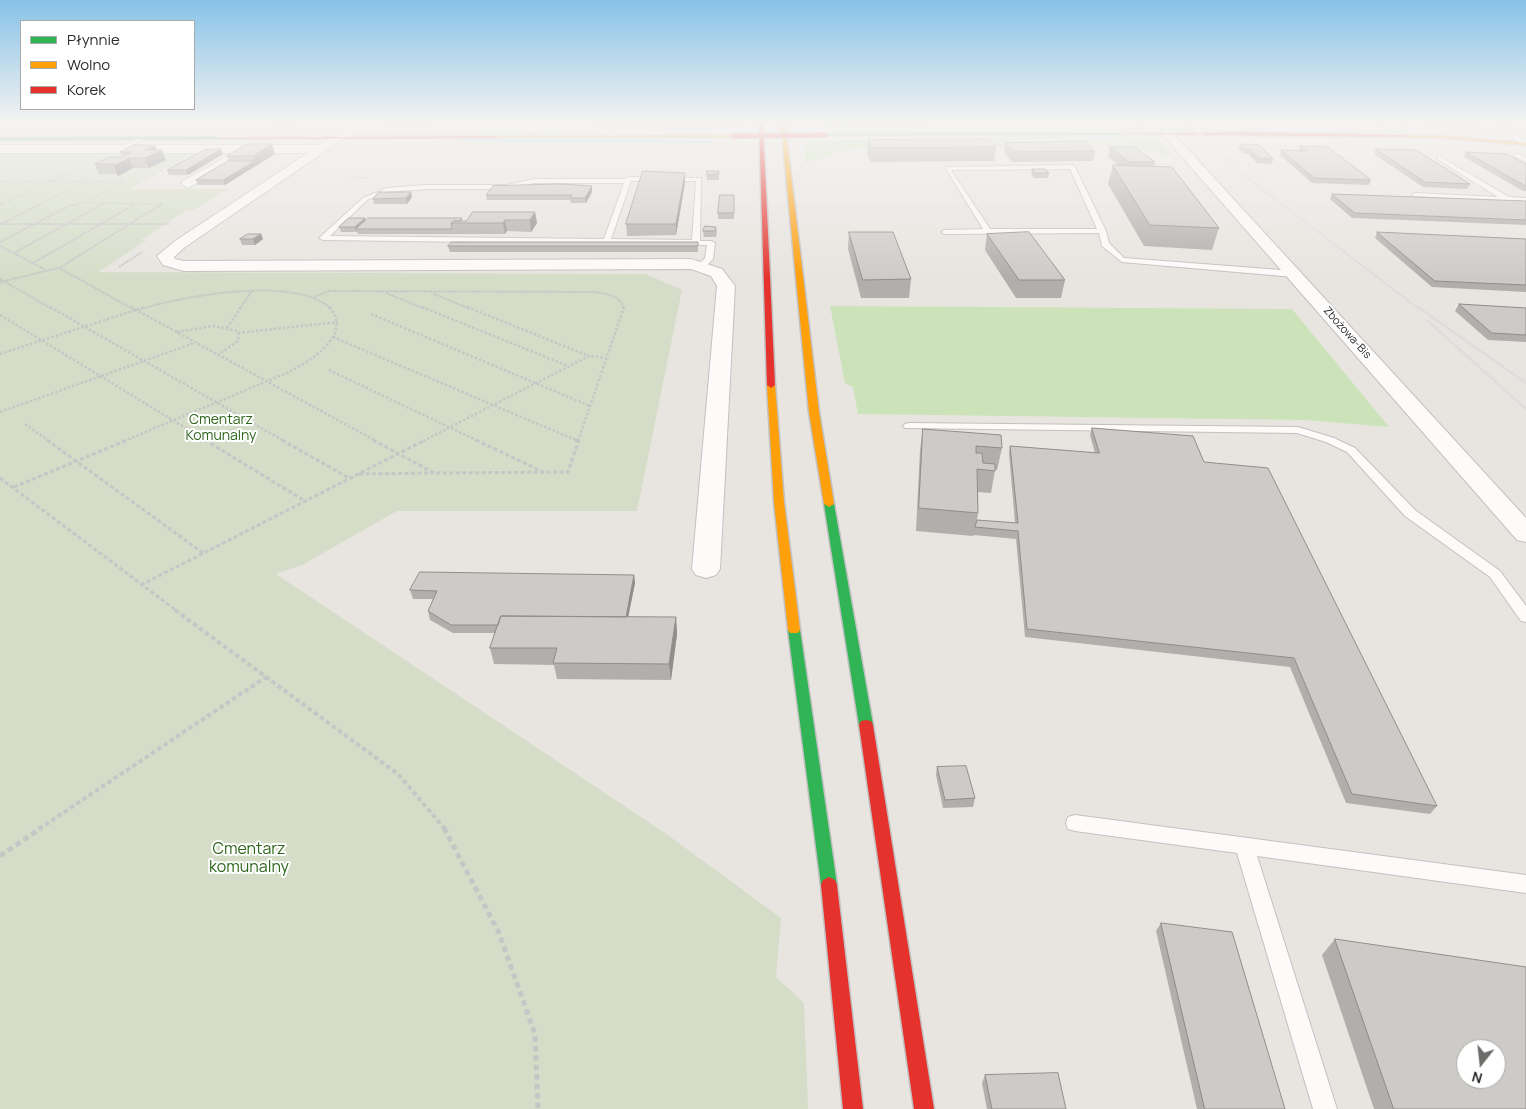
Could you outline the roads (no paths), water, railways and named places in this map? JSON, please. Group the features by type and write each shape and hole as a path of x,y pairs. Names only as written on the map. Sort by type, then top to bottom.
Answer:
{"main road":[{"path":"763,176 776,479 832,904 853,1109"},
{"path":"789,176 814,412 860,683 924,1109"}],"street":[{"path":"188,184 202,176"},
{"path":"276,176 165,256 169,262 184,266 691,264 717,270 723,276 726,286 706,569"},
{"name":"Zbożowa-Bis","path":"1206,176 1526,534"}],"lane":[{"path":"952,176 988,232"},
{"path":"1076,176 1102,231 1105,244 1122,260 1294,274"},
{"path":"1468,176 1508,200"},
{"path":"696,242 699,178 628,179 628,181 534,181 506,187 426,187 387,190 375,193 365,199 323,238 711,243 709,259 700,266"},
{"path":"607,241 628,181"},
{"path":"1415,195 1526,200"},
{"path":"945,232 1102,231"},
{"path":"909,426 1298,430 1313,433 1351,450 1410,514 1495,574 1526,617"},
{"path":"1075,822 1526,884"},
{"path":"1244,846 1325,1109"}],"railway":[{"path":"1244,176 1419,309"},
{"path":"1418,307 1526,383"},
{"path":"1428,321 1526,409"}],"park label":[{"name":"Cmentarz Komunalny","path":"221,428"},
{"name":"Cmentarz komunalny","path":"249,859"}]}
